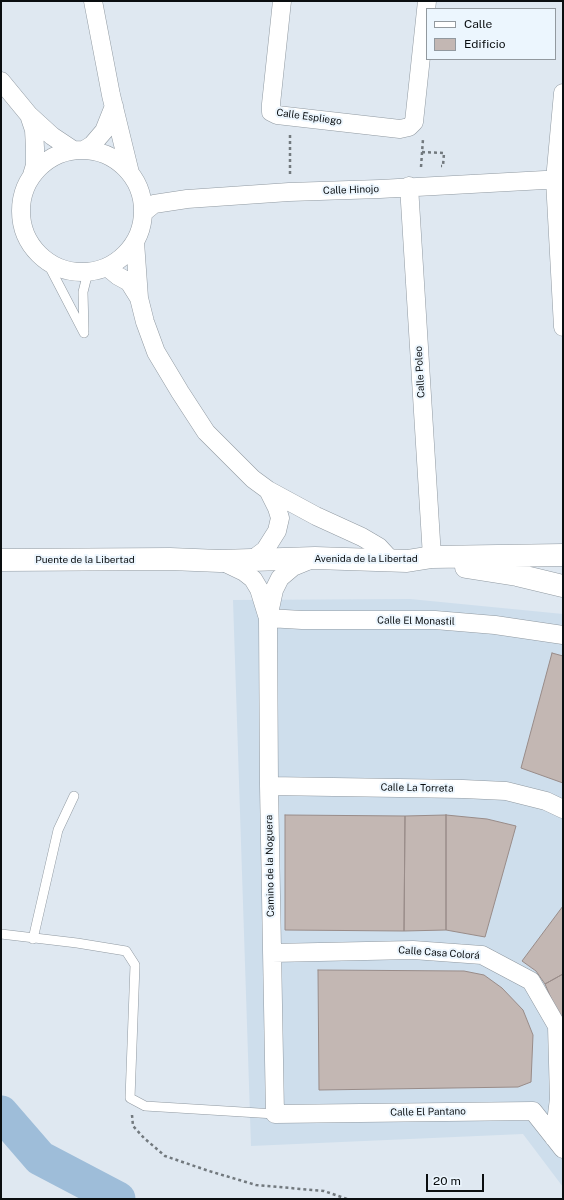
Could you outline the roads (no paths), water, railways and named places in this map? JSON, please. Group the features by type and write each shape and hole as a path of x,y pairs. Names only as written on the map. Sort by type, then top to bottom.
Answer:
{"street":[{"name":"Calle Espliego","path":"282,1 270,104 271,112 277,115 400,129 409,127 414,122 426,10"},
{"path":"29,115 34,130 35,165 32,175 23,192 20,212 24,231 33,249 47,262 74,272 88,272 107,267 122,256 134,242 140,228 143,213 142,199 137,185 130,173 111,95 93,2"},
{"path":"1,81 29,115 52,136 78,150 101,153 117,161 130,173"},
{"path":"563,93 559,179 563,327"},
{"path":"32,175 43,163 57,155 92,146 104,131 114,106"},
{"name":"Calle Hinojo","path":"143,213 154,204 180,200 289,192 380,189 409,186 559,179"},
{"name":"Calle Poleo","path":"409,186 432,557"},
{"path":"134,242 138,298 156,352 206,432 253,478 268,490 316,516 362,537 399,560 485,570 563,586"},
{"path":"107,267 118,276 129,282 138,298"},
{"path":"253,560 265,550 272,540 280,518 268,490"},
{"name":"Avenida de la Libertad","path":"170,559 220,561 315,558 399,560 432,557 563,555"},
{"path":"268,618 274,590 280,578 293,567 315,558"},
{"name":"Puente de la Libertad","path":"1,560 170,559"},
{"path":"220,561 244,572 253,579 260,589 268,618"},
{"name":"Calle El Monastil","path":"268,618 302,620 435,620 495,625 563,636"},
{"name":"Camino de la Noguera","path":"268,618 269,786 275,1114"},
{"name":"Calle La Torreta","path":"269,786 506,791 546,801 563,809"},
{"name":"Calle Casa Colorá","path":"272,953 412,950 482,955 531,981 556,1026 559,1143"},
{"name":"Calle El Pantano","path":"275,1114 533,1111 559,1143"}],"lane":[{"path":"47,262 84,333 83,292 88,272"},
{"path":"33,939 58,830 74,796"},
{"path":"1,934 33,939 77,943 126,951 135,965 130,1098 145,1106 275,1114"}],"waterway":[{"path":"1,1113 40,1158 118,1199"}]}
